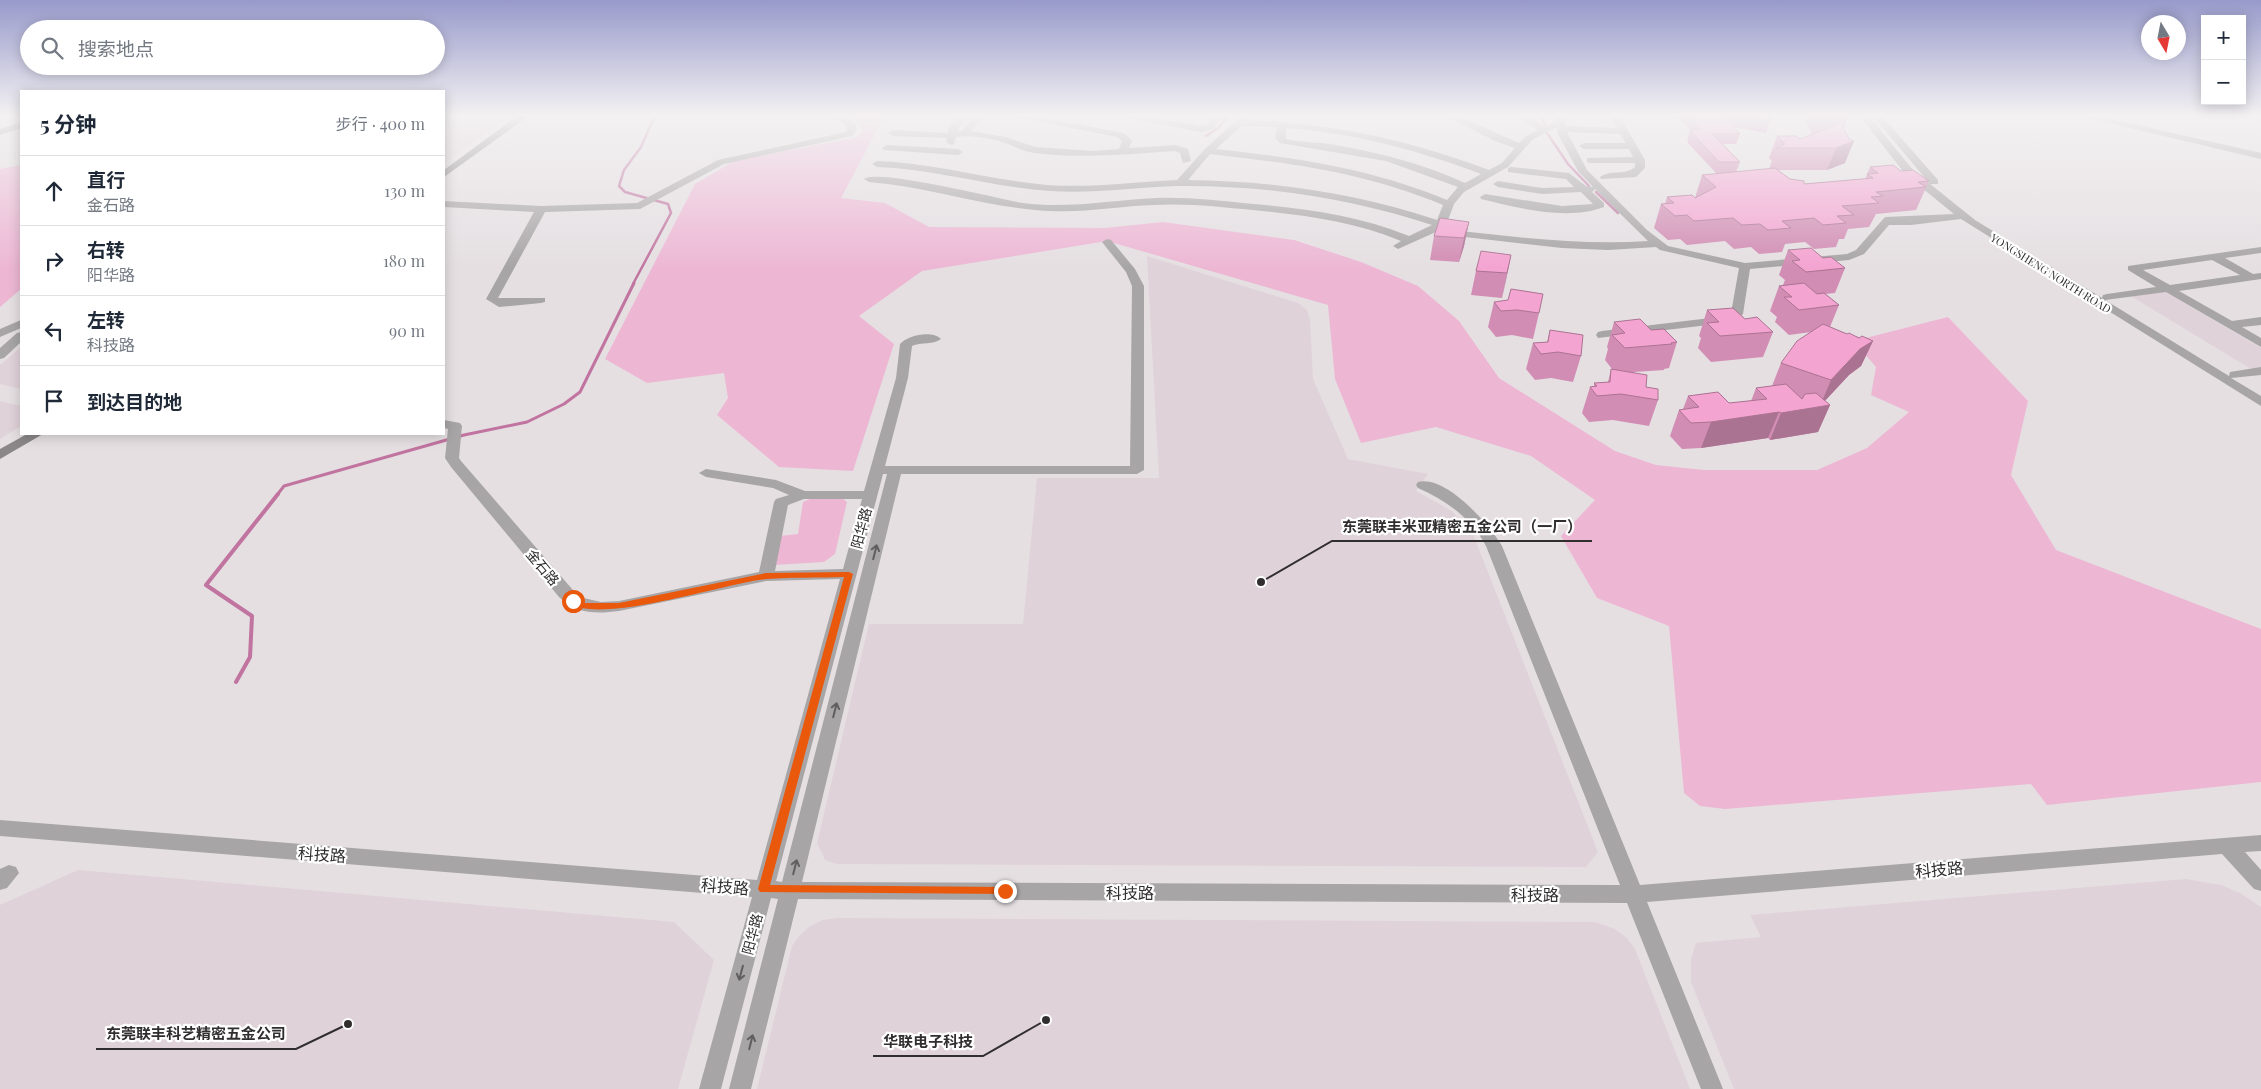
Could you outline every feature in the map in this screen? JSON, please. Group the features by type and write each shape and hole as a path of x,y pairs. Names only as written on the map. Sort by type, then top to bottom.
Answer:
{"street":[{"path":"445,173 455,166"},
{"path":"445,204 541,208 627,208 653,200 714,166"},
{"path":"898,166 949,170 1048,188 1079,189 1180,183 1242,186 1323,194 1368,203 1439,224"},
{"path":"932,187 952,166"},
{"path":"1180,183 1195,166"},
{"path":"1321,166 1385,180 1449,204"},
{"path":"1407,166 1466,187"},
{"path":"1468,166 1490,174"},
{"path":"1398,246 1427,233 1439,224 1454,196 1504,166"},
{"path":"1581,166 1597,187 1656,244 1676,252 1745,266 1826,264 1855,255 1886,222 1911,222 1915,220 1963,216"},
{"path":"1605,177 1624,177 1637,173 1640,166"},
{"name":"YONGSHENG NORTH ROAD","path":"1904,166 1910,173 1963,216 2021,255 2261,402"},
{"name":"YONGSHENG NORTH ROAD","path":"1919,166 1953,198 2010,238 2261,391"},
{"path":"1485,197 1538,207 1594,208 1600,205 1570,176 1511,170"},
{"path":"869,179 899,181 1002,203 1051,208 1170,200 1294,211 1362,223 1411,240"},
{"path":"1498,184 1542,191 1585,190 1597,187"},
{"path":"541,208 539,215 492,299 499,303 541,300"},
{"path":"1460,234 1580,246 1656,244"},
{"path":"877,470 1137,470 1138,286 1132,271 1107,242"},
{"path":"2261,250 2132,268 2261,343"},
{"path":"2214,257 2258,279"},
{"path":"1602,334 1730,319 1736,314 1745,266"},
{"path":"2107,298 2258,279"},
{"path":"2230,325 2261,320"},
{"path":"0,333 20,324"},
{"path":"0,355 20,337"},
{"name":"阳华路","path":"710,1089 902,378 906,344 918,339 935,339"},
{"path":"2234,375 2261,371"},
{"name":"金石路","path":"449,425 452,458 573,601 584,606 619,606 766,576 849,574"},
{"path":"0,455 34,435"},
{"name":"阳华路","path":"740,1089 895,470"},
{"path":"706,473 776,484 803,495"},
{"path":"1423,485 1463,507 1476,519 1491,538 1712,1089"},
{"path":"766,576 781,502 803,495 869,495"},
{"name":"科技路","path":"0,828 790,890 1634,894 2261,843"},
{"path":"2226,846 2261,883"}],"shaded area":[{"path":"20,166 20,290 0,307 0,169"},
{"path":"726,166 858,166 841,198 885,203 929,227 1105,228 1163,222 1294,240 1361,262 1418,286 1459,321 1499,378 1615,451 1656,465 1704,470 1817,470 1867,448 1909,412 1871,395 1876,367 1854,341 1948,317 2028,401 2011,475 2056,550 2261,629 2261,782 2047,805 2031,784 1725,809 1700,806 1684,793 1669,626 1597,598 1561,536 1595,500 1531,456 1436,427 1361,443 1335,379 1328,305 1107,241 922,271 859,316 894,344 853,471 779,467 717,415 728,398 724,373 647,383 605,359 695,184"},
{"path":"1147,256 1298,303 1307,310 1310,320 1313,379 1348,459 1428,474 1416,491 1452,511 1473,534 1598,852 1586,867 837,864 825,860 817,843 869,624 1023,624 1037,478 1159,478"},
{"path":"2158,287 2261,348 2261,375 2124,292"},
{"path":"20,348 20,389 0,384 0,365"},
{"path":"0,401 20,406 20,427 0,439"},
{"path":"841,497 847,502 835,554 824,562 774,565 779,536 798,534 803,502 812,498"},
{"path":"78,870 674,922 714,960 678,1089 0,1089 0,905"},
{"path":"2186,879 2221,885 2240,893 2261,907 2261,1089 1734,1089 1691,982 1691,959 1696,943 1761,937 1750,915"},
{"path":"837,918 1595,922 1615,929 1627,938 1635,949 1690,1089 757,1089 792,946 810,926 823,920"}],"building":[{"path":"1894,166 1901,171 1913,170 1929,181 1918,182 1926,187 1876,192 1883,196 1871,197 1879,203 1842,206 1854,215 1837,216 1846,223 1823,225 1814,218 1782,221 1791,228 1768,230 1760,224 1742,225 1733,218 1694,221 1687,215 1675,216 1661,204 1674,203 1667,197 1692,195 1695,198 1716,187 1702,175 1775,168 1790,179 1804,181 1804,184 1873,178 1867,174 1878,173 1870,167"},
{"path":"1440,218 1469,222 1464,238 1434,236"},
{"path":"1811,248 1823,258 1831,257 1845,268 1806,272 1792,261 1800,260 1788,250"},
{"path":"1481,251 1511,255 1507,273 1476,271"},
{"path":"1804,283 1817,294 1824,293 1839,305 1799,310 1784,297 1792,297 1779,286"},
{"path":"1511,289 1543,294 1539,313 1517,310 1501,311 1494,302 1508,300"},
{"path":"1733,308 1745,319 1757,317 1773,332 1720,336 1707,323 1719,322 1707,310"},
{"path":"1640,319 1651,330 1664,329 1677,342 1625,348 1612,335 1625,333 1614,322"},
{"path":"1823,324 1847,334 1849,333 1859,338 1862,336 1873,341 1860,349 1831,380 1781,363 1797,341"},
{"path":"1550,330 1583,335 1581,356 1558,352 1541,354 1533,343 1548,342"},
{"path":"1611,369 1647,375 1646,387 1658,389 1658,400 1621,394 1597,396 1590,387 1597,386 1594,383 1610,382"},
{"path":"1786,384 1802,399 1805,394 1816,393 1830,405 1781,413 1691,423 1679,410 1699,407 1688,396 1718,392 1729,403 1767,399 1756,388"}],"waterway":[{"path":"627,166 619,186 625,192 668,204 671,213 633,284"},
{"path":"1570,166 1589,186"},
{"path":"1596,192 1618,213"},
{"path":"277,495 284,486 464,435 527,422 564,404 580,392 634,283"},
{"path":"236,682 250,657 252,616 206,585 278,494"}],"place":[{"name":"东莞联丰米亚精密五金公司（一厂）","path":"1261,582"},
{"name":"华联电子科技","path":"1046,1020"},
{"name":"东莞联丰科艺精密五金公司","path":"348,1024"}],"route":[{"path":"573,601 584,606 601,608 766,576 849,574 764,889 1005,891"}]}
